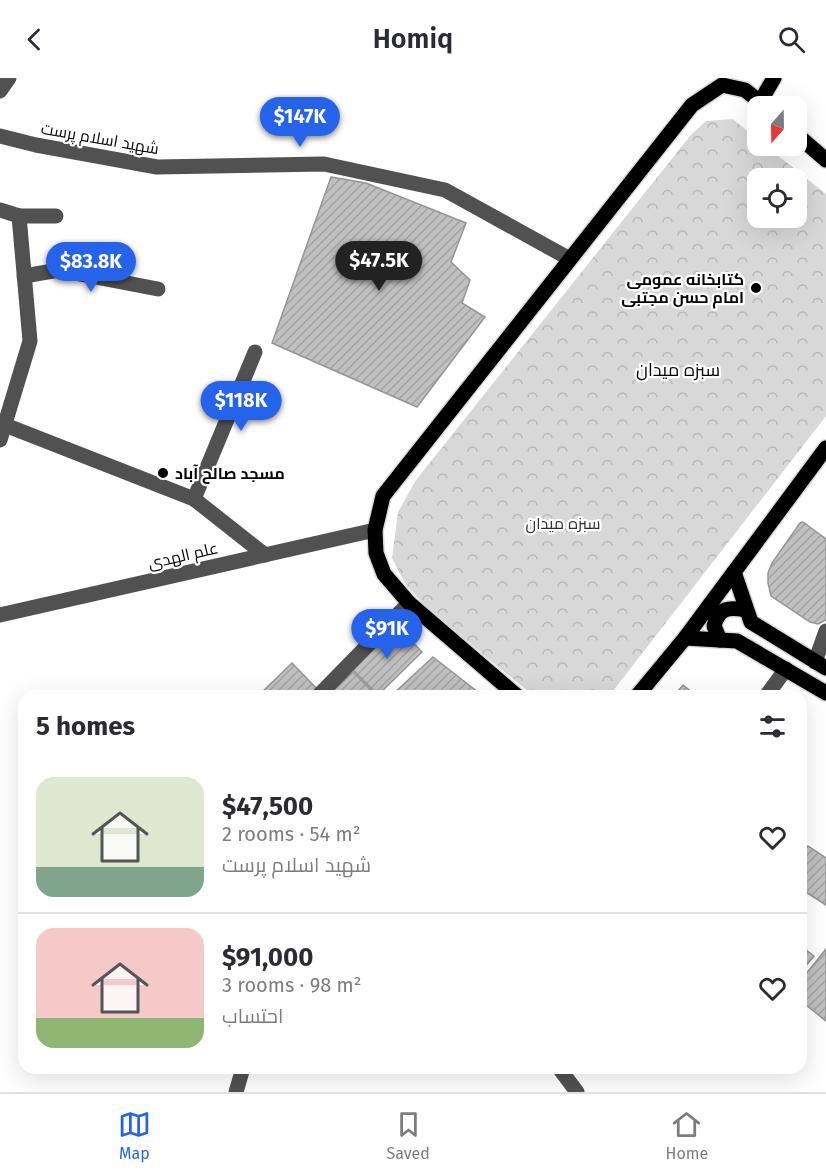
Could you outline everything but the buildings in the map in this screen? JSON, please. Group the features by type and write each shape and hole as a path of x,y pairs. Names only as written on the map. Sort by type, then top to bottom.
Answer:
{"main road":[{"path":"766,96 774,78"},
{"path":"511,690 409,603 384,574 376,553 375,530 379,506 389,487 692,105 724,81 753,96"},
{"path":"807,144 826,160"},
{"path":"642,690 685,638 826,448"},
{"path":"734,572 751,622 820,665"},
{"path":"720,640 714,626 721,611 726,608 746,610"},
{"path":"685,638 737,641 826,693"}],"street":[{"path":"0,91 9,78"},
{"name":"شهید اسلام پرست","path":"0,136 36,145 157,167 324,164 445,190 570,259"},
{"path":"0,210 19,216 56,216"},
{"path":"0,440 30,341 19,216"},
{"path":"24,276 59,270 158,289"},
{"path":"194,499 255,352"},
{"path":"4,425 194,499 265,555"},
{"name":"علم الهدی","path":"0,615 375,530"},
{"path":"324,690 409,603"},
{"path":"820,665 826,632"},
{"path":"770,690 786,669"},
{"path":"236,1092 241,1074"},
{"path":"564,1074 577,1092"}],"green space":[{"name":"سبزه میدان","path":"733,119 747,131 747,156 778,156 794,168 747,168 747,228 807,228 807,179 826,194 826,416 614,690 527,690 432,613 406,585 392,558 398,512 416,480 690,136 706,121"}],"place":[{"name":"کتابخانه عمومی امام حسن مجتبی","path":"756,288"},
{"name":"مسجد صالح آباد","path":"163,473"}],"district":[{"name":"سبزه میدان","path":"678,370"}]}
